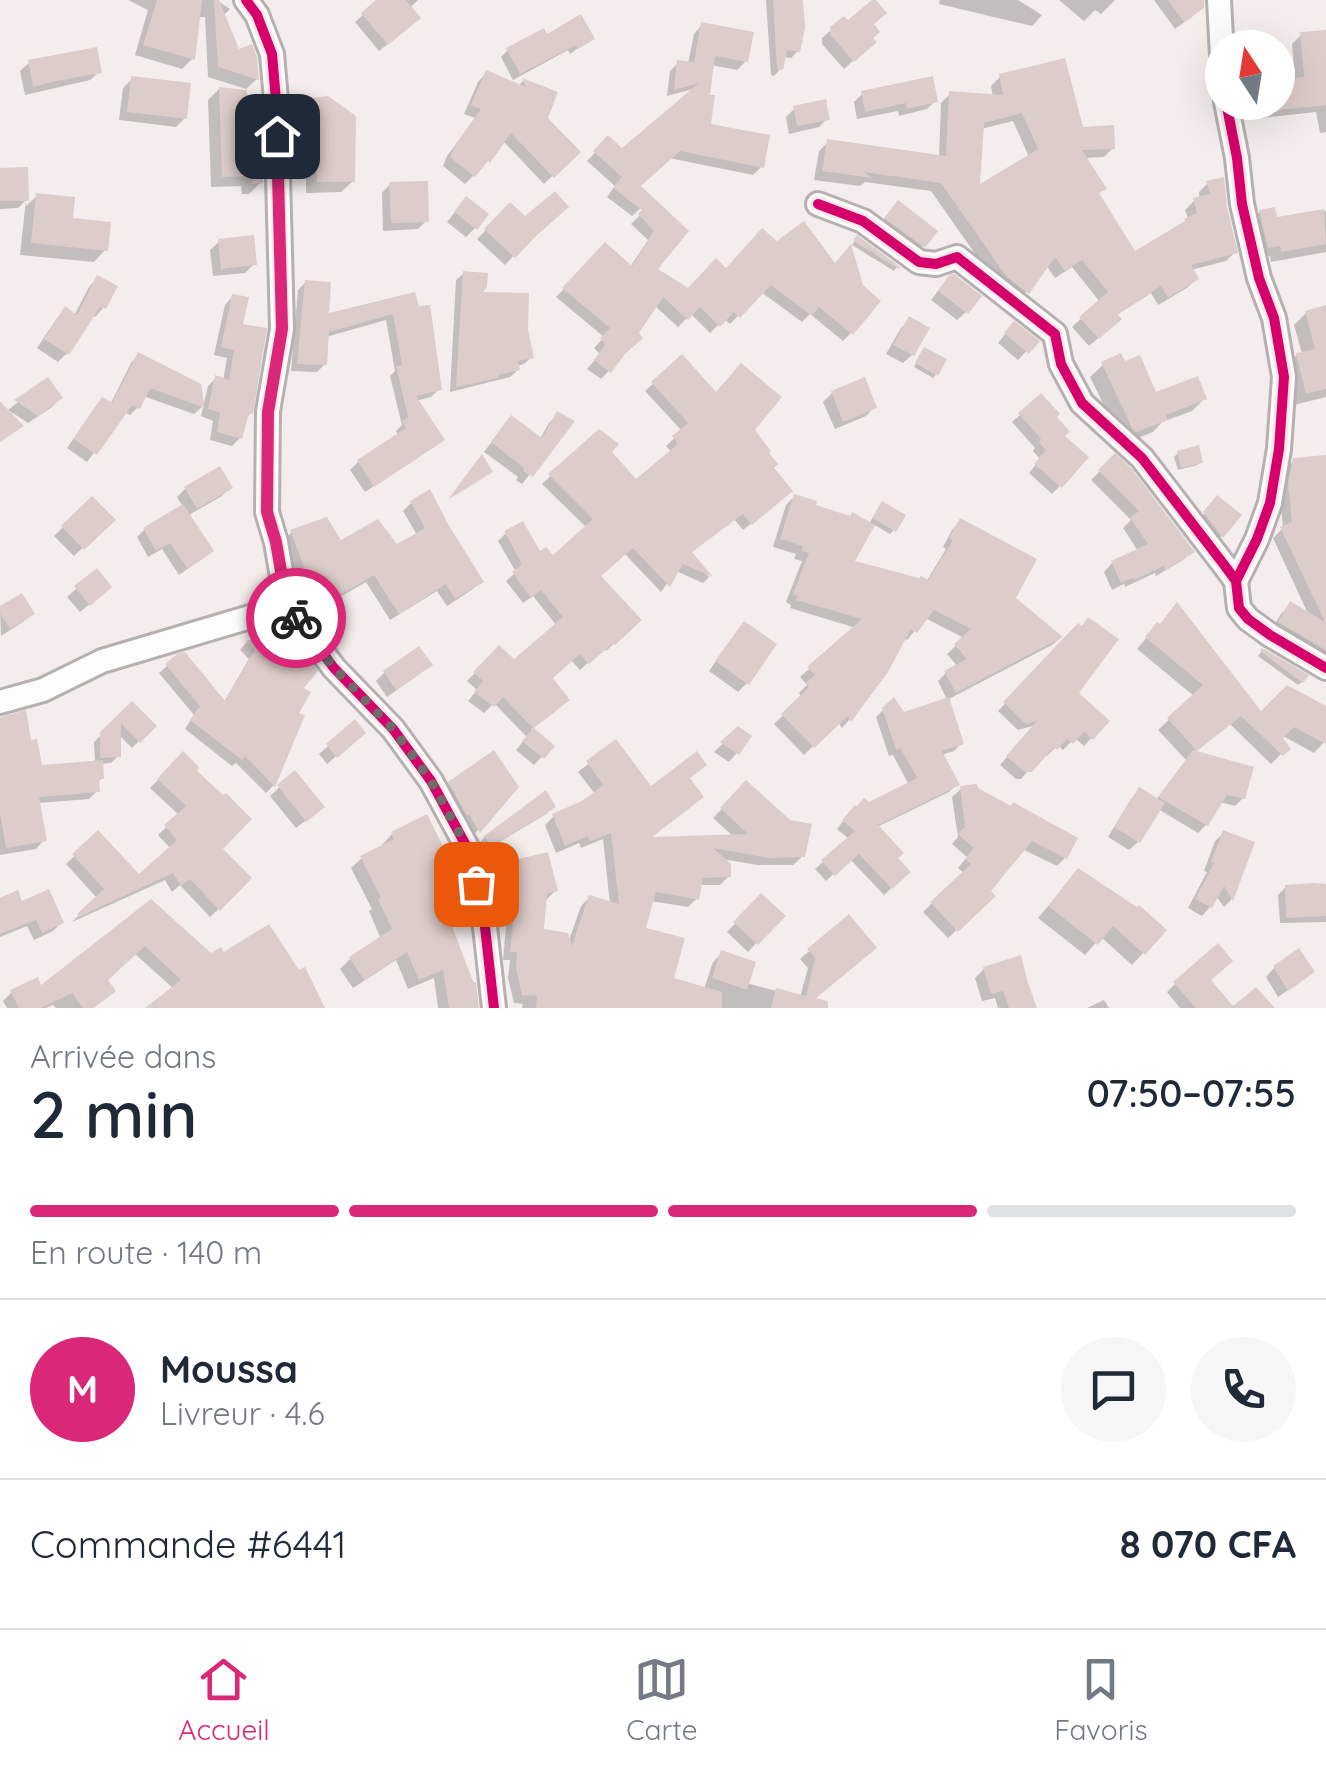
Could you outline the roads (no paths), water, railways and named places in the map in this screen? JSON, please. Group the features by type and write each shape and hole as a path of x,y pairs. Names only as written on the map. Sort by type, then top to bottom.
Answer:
{"street":[{"path":"246,0 257,15 272,54 276,100 282,329 268,412 267,512 287,606 334,668 393,729 431,781 469,851 484,918 494,1008"},
{"path":"1219,0 1221,30"},
{"path":"1230,120 1242,204 1259,278 1274,318 1284,377 1279,449 1270,502 1236,581"},
{"path":"818,204 862,221 920,262 936,264 956,257 1055,334 1062,364 1082,402 1142,458 1236,581 1239,608 1270,635 1326,668"},
{"path":"0,702 43,690 102,661 287,606"}]}
